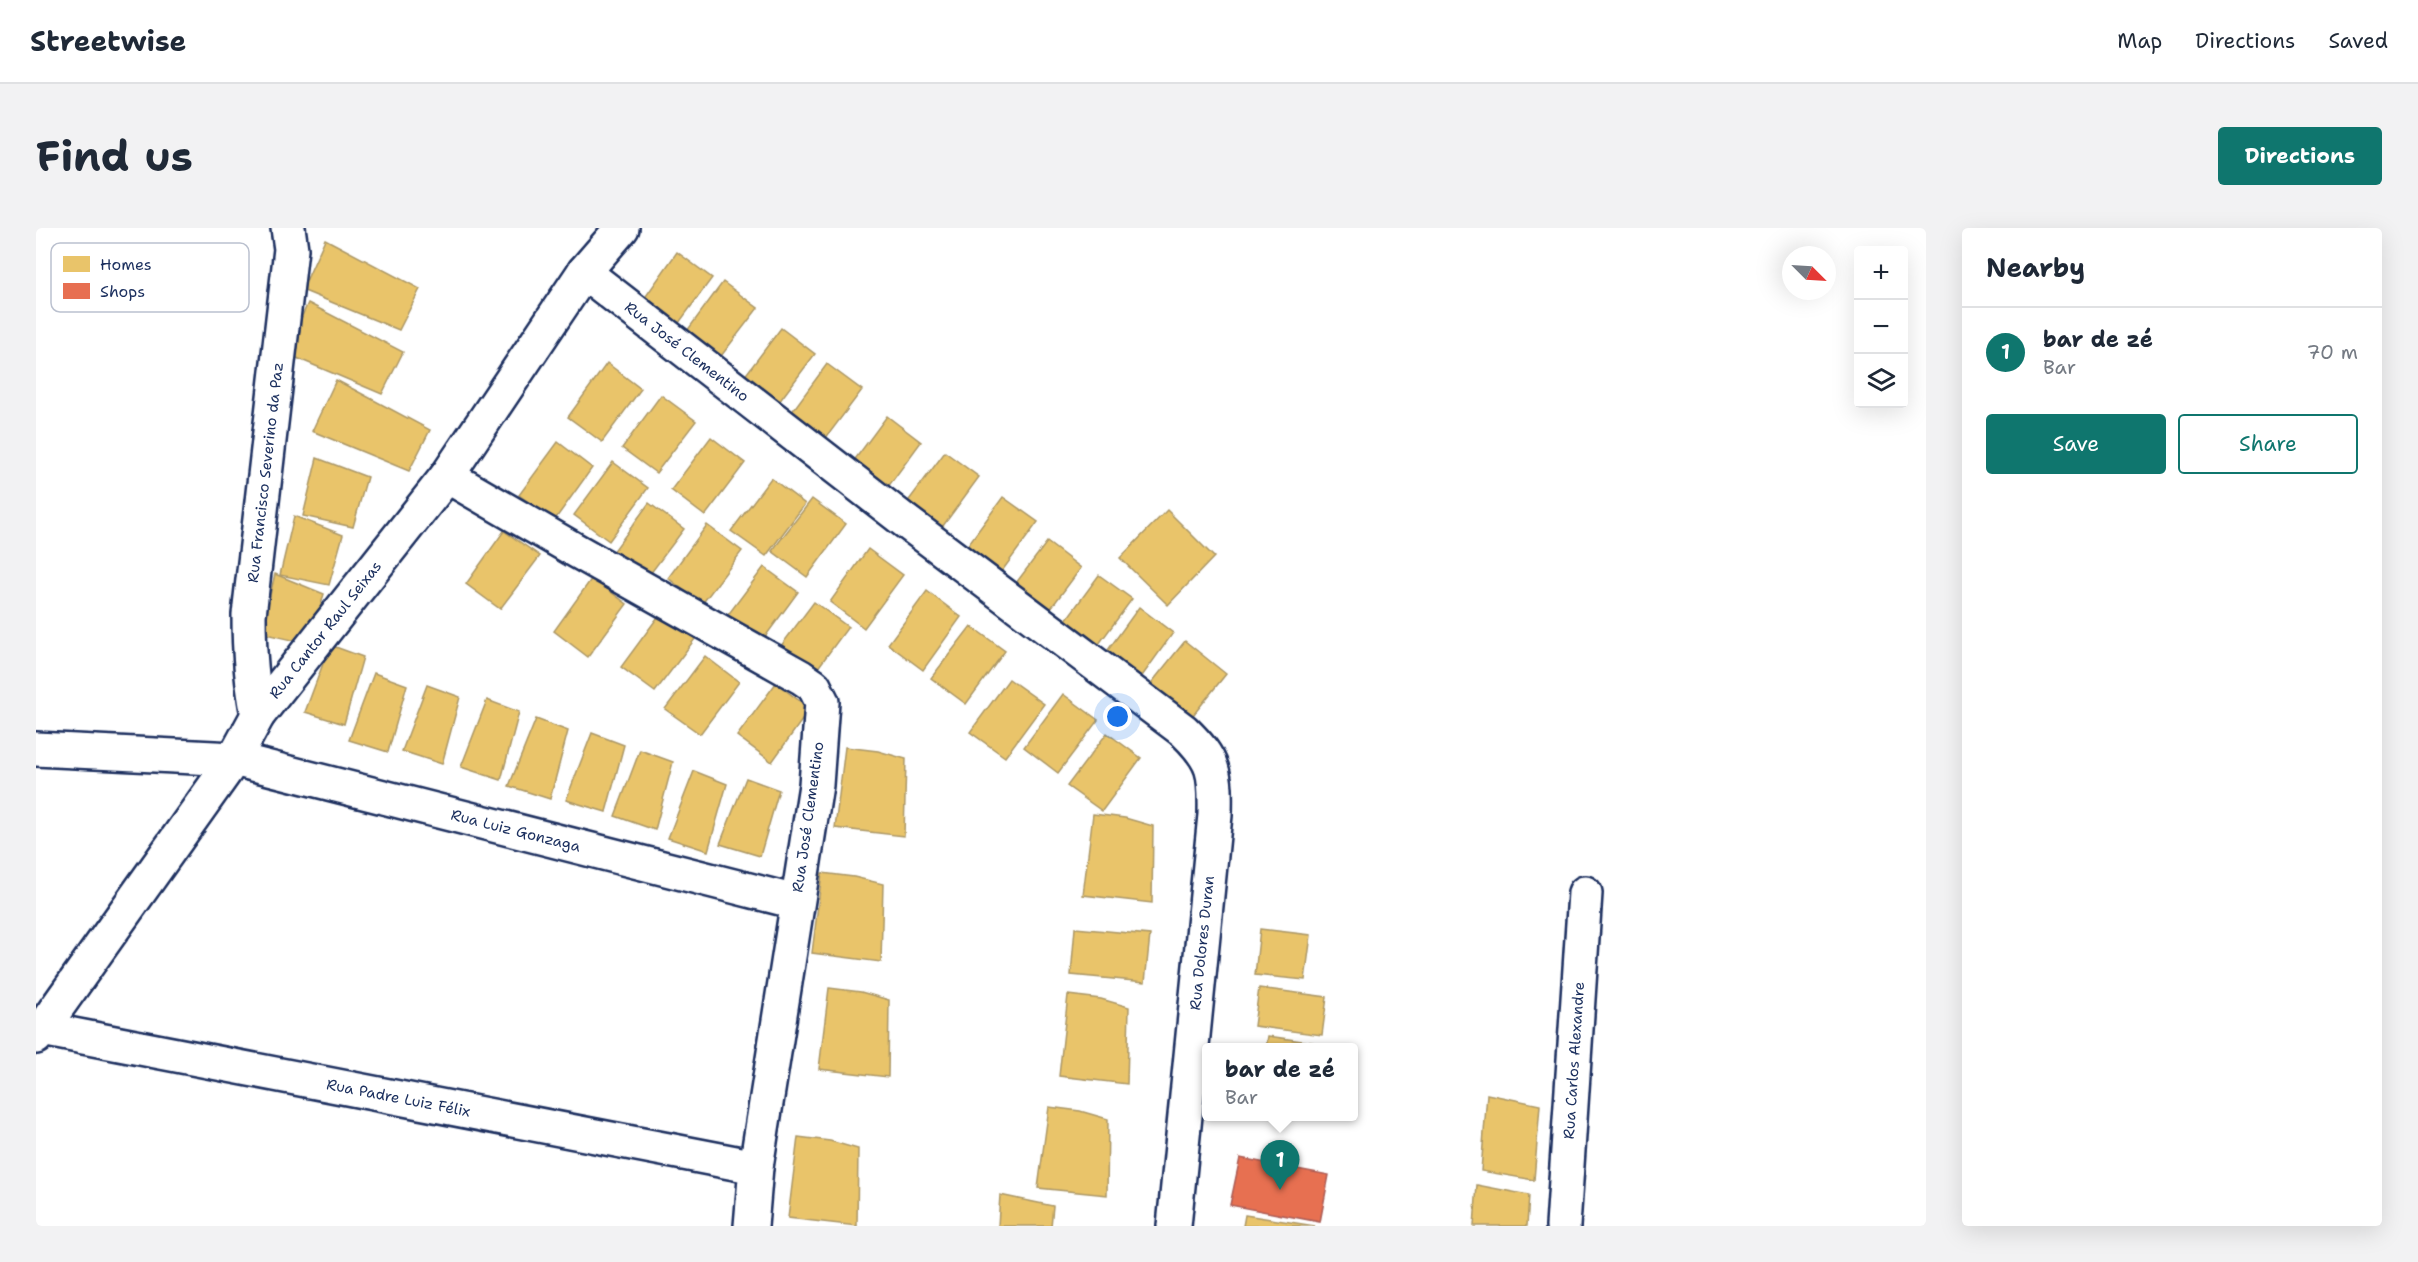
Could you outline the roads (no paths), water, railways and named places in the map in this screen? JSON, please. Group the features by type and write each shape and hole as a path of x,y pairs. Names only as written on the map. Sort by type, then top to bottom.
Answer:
{"street":[{"name":"Rua Francisco Severino da Paz","path":"258,715 251,682 249,615 291,249 288,228"},
{"name":"Rua Cantor Raul Seixas","path":"39,1033 234,759 258,715 447,476 584,272 622,228"},
{"name":"Rua José Clementino","path":"584,272 905,521 1184,730 1201,748 1212,767"},
{"name":"Rua José Clementino","path":"447,476 814,686 822,702 816,785 756,1167 750,1226"},
{"name":"Rua Luiz Gonzaga","path":"36,749 234,759 796,902"},
{"name":"Rua Dolores Duran","path":"1174,1226 1215,815 1212,767"},
{"name":"Rua Carlos Alexandre","path":"1563,1226 1586,893"},
{"name":"Rua Padre Luiz Félix","path":"39,1033 756,1167"}],"place":[{"name":"bar de zé","path":"1280,1190"}]}
